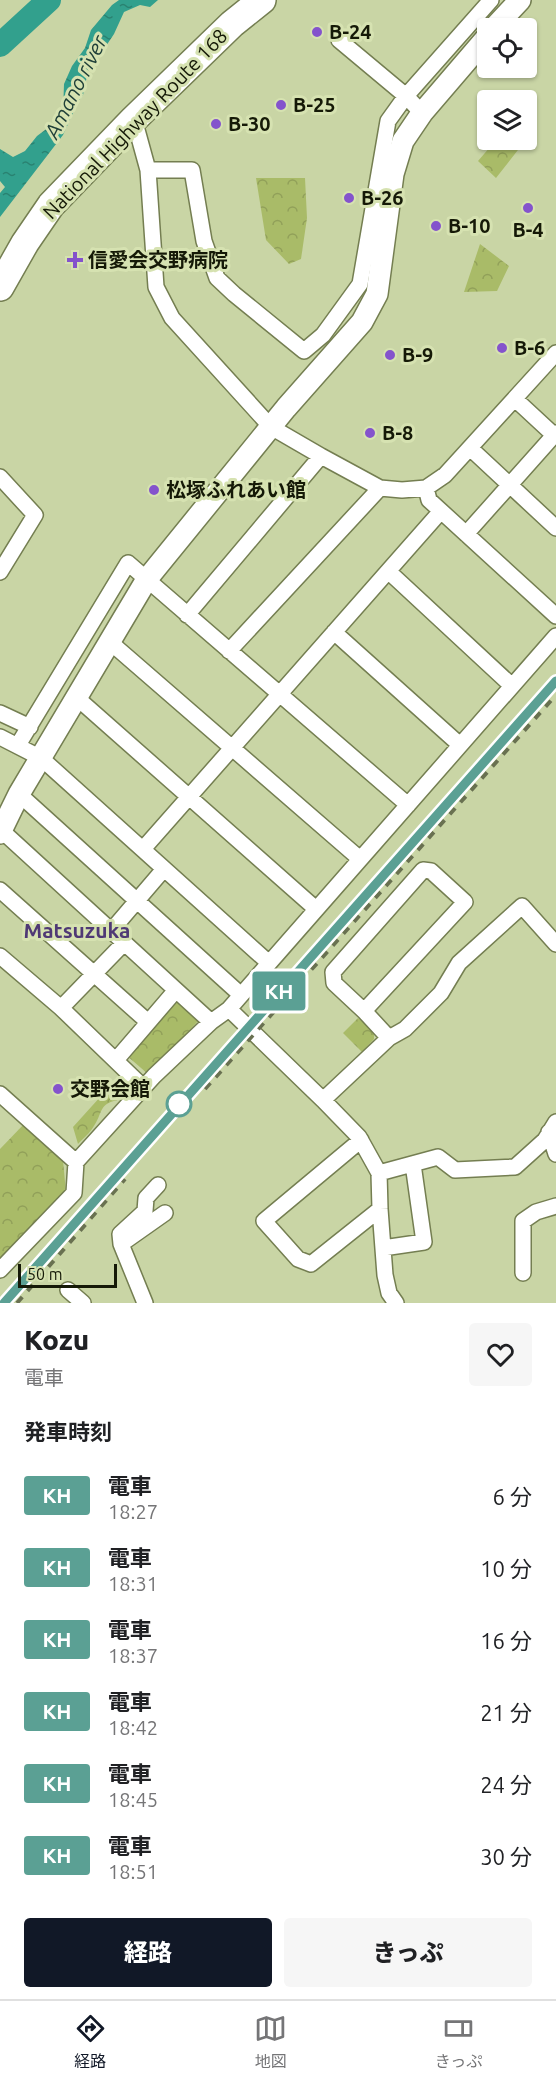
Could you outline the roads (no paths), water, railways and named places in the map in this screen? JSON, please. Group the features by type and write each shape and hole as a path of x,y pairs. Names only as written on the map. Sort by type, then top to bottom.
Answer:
{"highway":[{"name":"National Highway Route 168","path":"0,287 25,243 51,205 134,119 232,24 262,0"}],"street":[{"path":"148,170 192,170 204,241 217,278 304,351 323,335 360,284 388,121 406,96 491,0"},
{"path":"503,18 520,0"},
{"path":"339,40 406,96 422,113"},
{"path":"211,1022 1,832 19,794 147,579 362,322 377,294 393,174 403,141 422,113 477,49"},
{"path":"134,119 148,170 156,287 172,318 272,427 321,456 380,488 402,490 426,488 445,475 556,353"},
{"path":"466,534 555,435 515,399"},
{"path":"470,448 556,528"},
{"path":"187,615 321,456"},
{"path":"0,477 35,515 0,572"},
{"path":"229,651 380,488"},
{"path":"426,488 429,500 556,616"},
{"path":"143,849 441,511"},
{"path":"18,746 128,563 408,805"},
{"path":"388,571 512,686"},
{"path":"334,632 460,746"},
{"path":"0,1270 74,1193 76,1162 144,1088 242,995 556,636"},
{"path":"110,642 360,859"},
{"path":"76,697 316,909"},
{"path":"0,712 30,727"},
{"path":"0,737 41,758 269,963"},
{"path":"19,794 242,995"},
{"path":"111,931 164,868"},
{"path":"364,1011 465,902 431,871 423,870 333,972 334,982 389,1038"},
{"path":"0,890 148,1023"},
{"path":"323,1100 389,1038 405,1029 441,993 459,963 522,906 556,944"},
{"path":"61,1008 124,943"},
{"path":"0,956 61,1008 144,1088"},
{"path":"116,1060 176,990"},
{"path":"229,1009 361,1140 380,1173 385,1275 389,1293 396,1303"},
{"path":"0,1094 76,1162"},
{"path":"380,1173 438,1157 455,1170 515,1167 545,1140 553,1127"},
{"path":"553,1127 556,1154"},
{"path":"361,1140 264,1221 298,1259 311,1264 380,1209"},
{"path":"383,1248 424,1242 413,1164"},
{"path":"145,1303 122,1245 120,1234 145,1211 146,1198 158,1185"},
{"path":"523,1274 523,1221 536,1212 556,1206"},
{"path":"122,1245 165,1212"},
{"path":"68,1290 83,1303"}],"water":[{"name":"Amano river","path":"119,0 158,0 150,7 140,5 124,12 114,34 88,71 83,95 63,135 0,217 0,193 5,187 0,181 0,149 13,157 25,151 37,136 63,113 64,84 72,66 85,48 91,30"}],"waterway":[{"path":"0,45 49,0"}],"railway":[{"path":"4,1303 556,681"},
{"path":"205,1089 556,695"},
{"path":"17,1303 125,1179"}],"train":[{"name":"KH","path":"4,1303 556,681"}],"place":[{"name":"B-24","path":"317,32"},
{"name":"B-25","path":"281,105"},
{"name":"B-30","path":"216,124"},
{"name":"B-26","path":"349,198"},
{"name":"B-4","path":"528,208"},
{"name":"B-10","path":"436,226"},
{"name":"信愛会交野病院","path":"75,260"},
{"name":"B-6","path":"502,348"},
{"name":"B-9","path":"390,355"},
{"name":"B-8","path":"370,433"},
{"name":"松塚ふれあい館","path":"154,490"},
{"name":"交野会館","path":"58,1089"}],"district":[{"name":"Matsuzuka","path":"77,931"}]}
